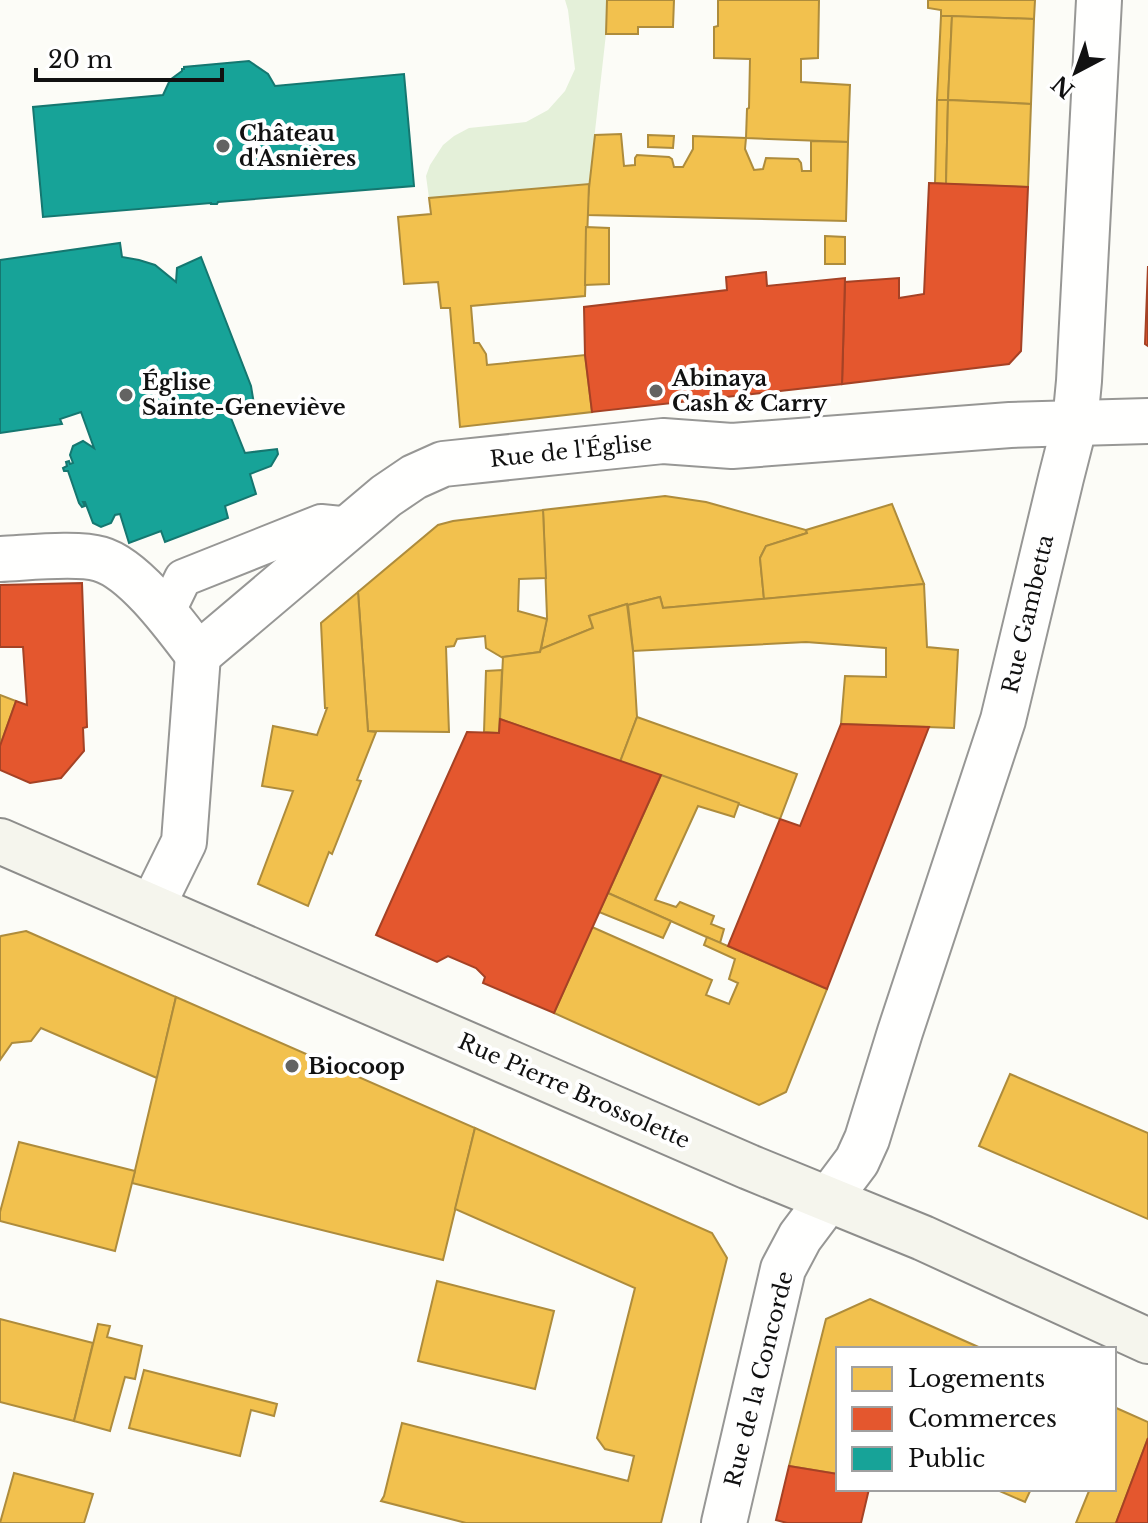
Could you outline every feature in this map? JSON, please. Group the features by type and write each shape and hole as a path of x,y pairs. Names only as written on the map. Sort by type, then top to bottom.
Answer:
{"main road":[{"name":"Rue Pierre Brossolette","path":"0,841 749,1167 923,1238 1148,1341"}],"street":[{"name":"Rue Gambetta","path":"829,1198 857,1161 867,1139 1003,720 1075,423 1099,0"},
{"name":"Rue de l'Église","path":"198,655 395,490 443,464 663,441 732,446 1010,425 1148,421"},
{"path":"0,559 76,556 101,559 133,579 166,613 198,655 184,842 152,907"},
{"name":"Rue de la Concorde","path":"724,1523 783,1269 800,1237 829,1198"}],"lane":[{"path":"166,613 183,578 321,523 351,526"}],"green space":[{"path":"565,0 607,0 589,184 429,198 426,176 430,165 443,145 454,136 469,128 526,122 548,110 565,91 575,69"}],"building: Logements":[{"path":"607,0 674,0 673,27 638,27 638,34 606,34"},
{"path":"718,0 819,0 818,58 801,59 801,82 850,85 848,142 746,138 750,59 714,58"},
{"path":"928,0 1035,0 1034,19 941,16 941,10 928,8"},
{"path":"941,16 952,16 948,100 937,100"},
{"path":"952,16 1034,19 1031,104 948,100"},
{"path":"937,100 948,100 946,184 935,183"},
{"path":"948,100 1031,104 1028,187 946,184"},
{"path":"621,134 624,166 635,165 637,155 669,157 674,167 683,167 693,149 693,136 746,138 745,149 754,170 763,169 766,158 798,159 802,171 811,171 811,141 848,142 846,221 586,215 595,135"},
{"path":"648,135 674,136 673,148 648,147"},
{"path":"589,184 585,296 471,306 474,343 479,343 486,354 487,365 585,355 592,412 460,427 450,308 441,308 438,282 404,284 398,217 431,214 429,198"},
{"path":"586,227 609,228 609,284 585,285"},
{"path":"825,236 845,237 845,264 825,264"},
{"path":"665,496 706,502 806,530 807,533 766,546 760,558 764,599 663,608 660,597 627,604 589,616 593,628 541,649 547,617 543,510"},
{"path":"892,504 924,584 764,599 760,558 766,546 807,533 806,530"},
{"path":"543,510 546,578 519,579 518,611 547,619 540,652 503,658 486,648 485,636 457,639 454,646 446,647 449,732 368,731 358,592 438,525"},
{"path":"924,584 927,647 958,650 954,728 841,724 845,676 886,677 886,648 806,642 633,651 628,605 660,597 663,608"},
{"path":"358,592 368,731 376,732 357,780 361,781 308,906 258,884 293,791 262,786 273,726 317,735 327,708 321,623"},
{"path":"627,604 637,717 620,762 500,719 503,657 540,652 593,628 589,616"},
{"path":"502,670 499,733 484,732 486,671"},
{"path":"0,695 16,701 0,746"},
{"path":"637,717 797,774 780,819 620,762"},
{"path":"661,775 739,803 734,817 698,806 655,900 676,907 680,902 714,916 711,924 724,929 720,943 608,893"},
{"path":"608,893 671,921 663,938 599,912"},
{"path":"592,927 712,980 706,995 729,1004 738,983 729,979 735,959 704,945 707,937 827,989 786,1092 759,1105 554,1013"},
{"path":"26,931 176,997 157,1078 41,1028 31,1041 12,1043 0,1060 0,937"},
{"path":"176,997 475,1128 443,1260 132,1183"},
{"path":"1010,1074 1148,1133 1148,1219 979,1146"},
{"path":"475,1128 712,1233 727,1258 661,1523 466,1523 381,1501 402,1423 628,1481 634,1456 605,1449 597,1438 635,1288 455,1209"},
{"path":"19,1142 135,1171 115,1251 0,1221"},
{"path":"437,1281 554,1311 535,1389 418,1361"},
{"path":"870,1299 978,1347 836,1347 836,1474 789,1466 826,1319"},
{"path":"0,1319 93,1343 74,1421 0,1402"},
{"path":"98,1324 110,1326 107,1337 142,1346 135,1379 125,1377 110,1431 74,1421"},
{"path":"144,1370 277,1404 274,1416 251,1410 240,1456 129,1428"},
{"path":"1116,1408 1148,1422 1148,1438 1116,1523 1076,1523 1089,1491 1116,1491"},
{"path":"14,1473 93,1494 84,1523 0,1523"},
{"path":"1000,1491 1030,1491 1025,1502"}],"building: Commerces":[{"path":"929,183 1028,187 1021,351 1009,364 842,384 845,282 899,278 899,298 924,294"},
{"path":"1148,266 1148,346 1145,344"},
{"path":"766,272 767,286 845,278 842,384 592,412 585,355 584,307 727,290 726,277"},
{"path":"82,583 87,727 83,728 84,751 61,778 30,783 0,770 0,746 16,701 27,705 23,647 0,647 0,585"},
{"path":"500,719 661,775 554,1013 483,983 485,977 476,968 448,956 437,962 376,935 467,732 499,733"},
{"path":"841,724 929,727 827,989 728,946 780,819 800,826"},
{"path":"1148,1438 1148,1523 1116,1523"},
{"path":"789,1466 836,1474 836,1491 869,1491 861,1523 787,1523 776,1520"}],"building: Public":[{"name":"Château d'Asnières","path":"249,61 268,74 275,86 404,74 414,186 43,217 33,107 163,95 170,80 184,67"},
{"name":"Église Sainte-Geneviève","path":"120,243 122,257 155,265 176,282 177,268 201,257 251,386 254,404 229,413 245,453 277,449 278,454 271,466 250,474 256,494 225,506 228,518 165,542 161,531 129,543 120,514 101,527 93,523 85,502 82,507 79,503 68,471 63,468 67,466 66,462 73,463 70,455 73,446 83,441 94,448 81,412 60,419 62,424 0,433 0,260"}],"place":[{"name":"Château d'Asnières","path":"223,146"},
{"name":"Abinaya Cash & Carry","path":"656,391"},
{"name":"Église Sainte-Geneviève","path":"126,395"},
{"name":"Biocoop","path":"292,1066"}]}
